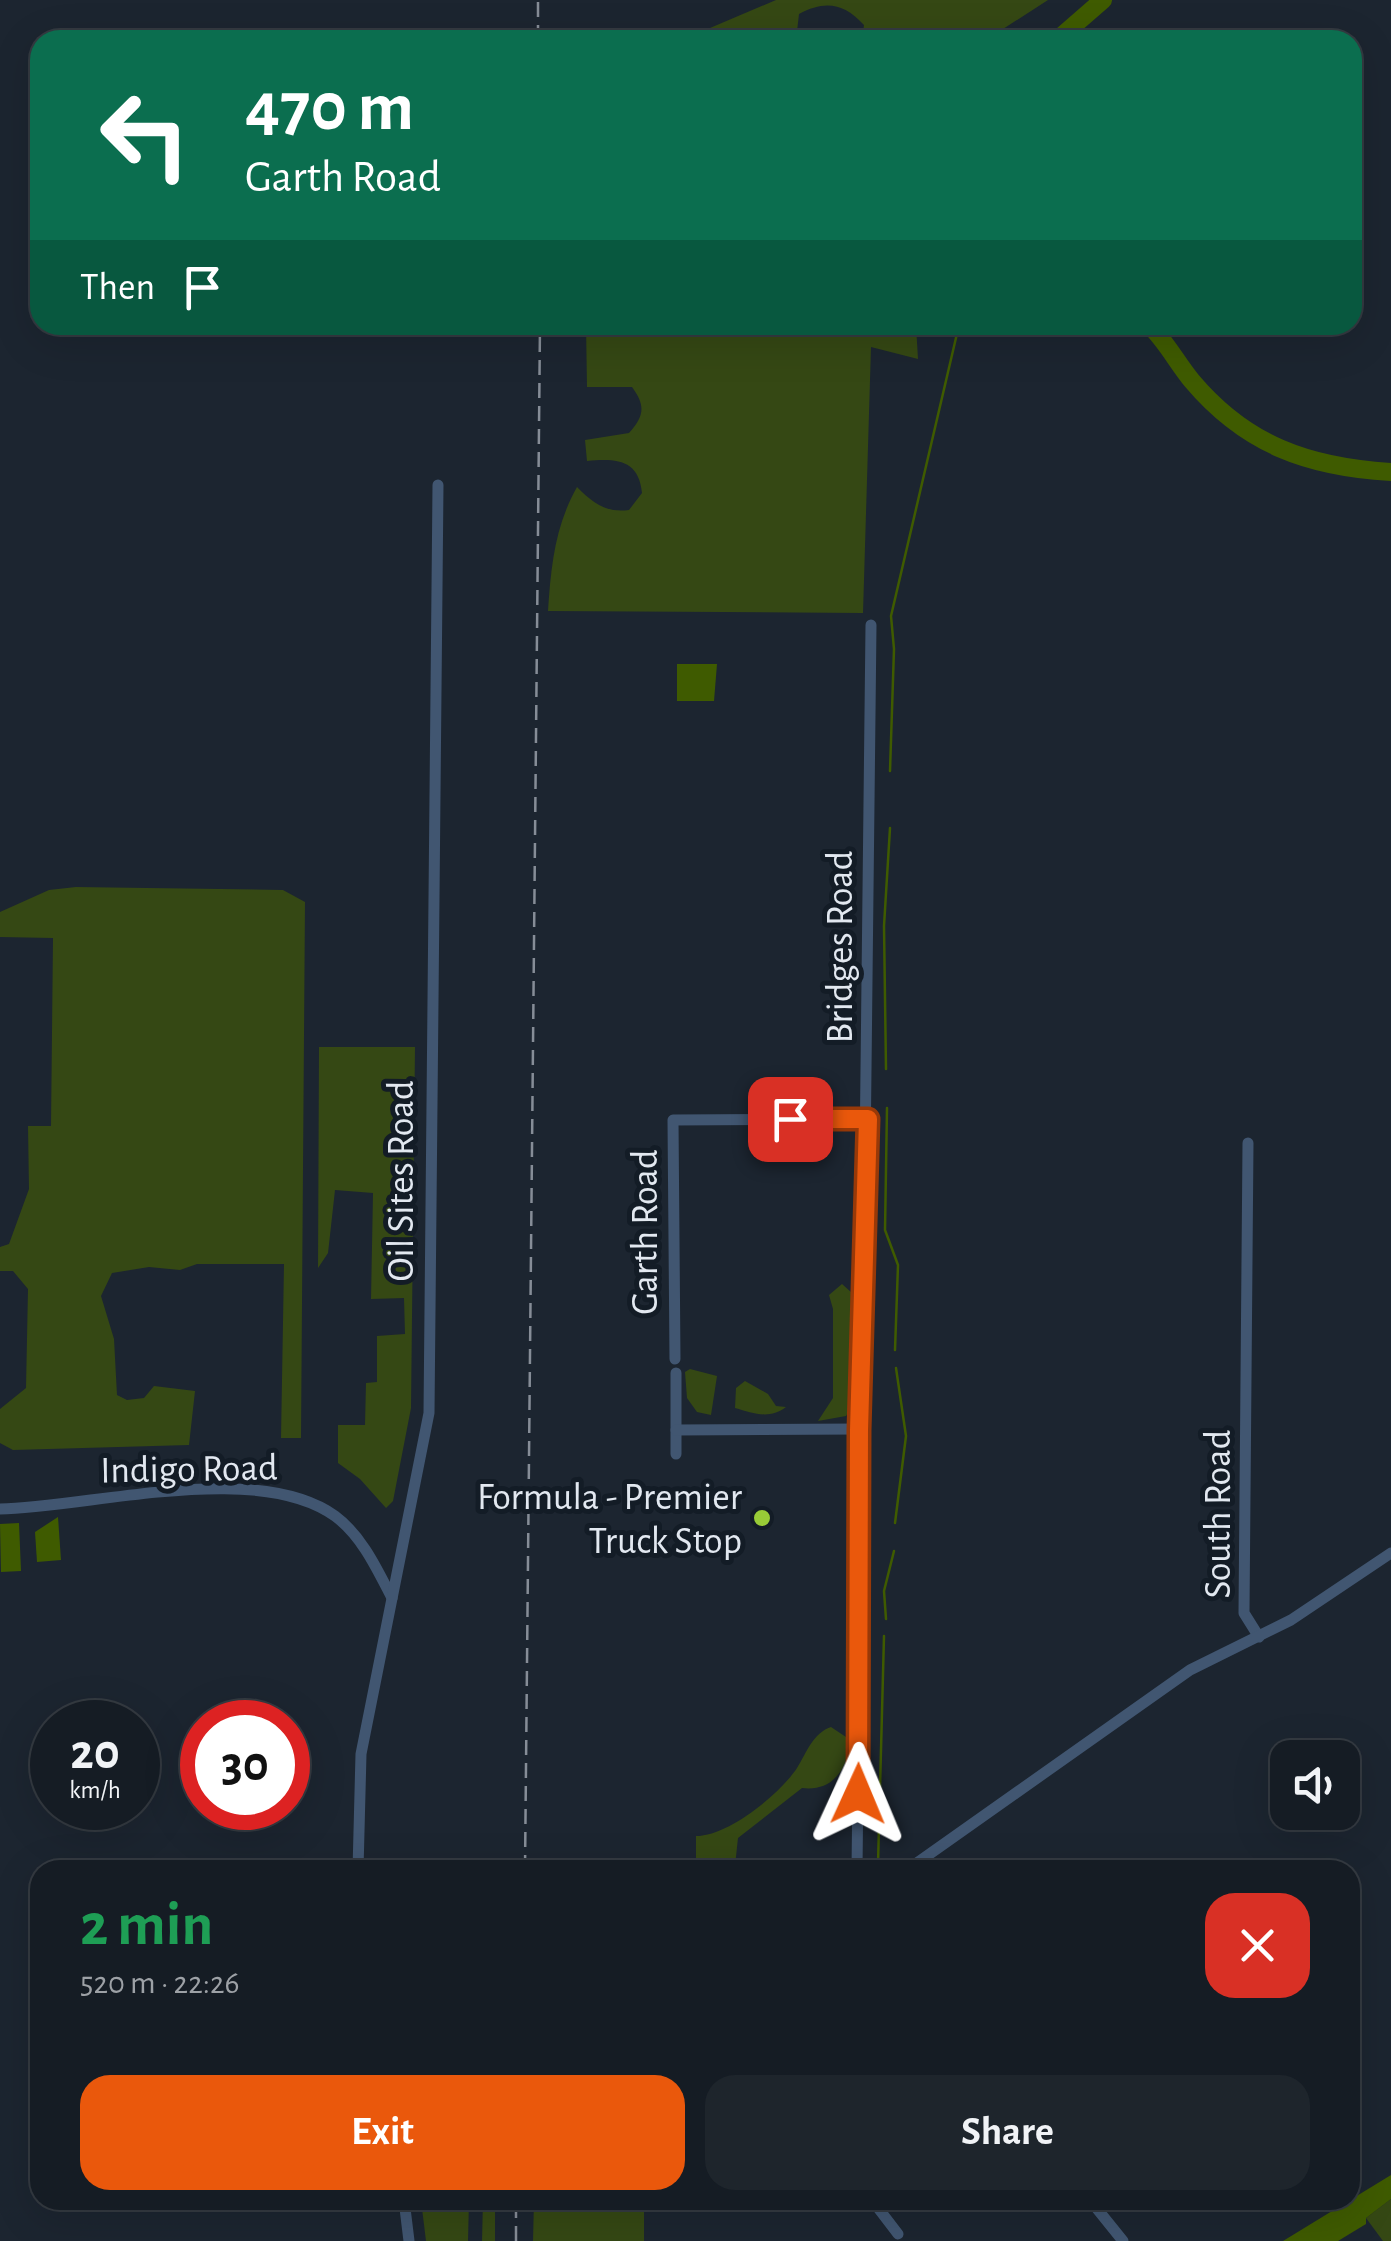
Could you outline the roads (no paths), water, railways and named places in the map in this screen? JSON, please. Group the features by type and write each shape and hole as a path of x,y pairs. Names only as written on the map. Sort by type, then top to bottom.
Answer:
{"street":[{"name":"Oil Sites Road","path":"357,1860 361,1754 429,1413 438,486"},
{"name":"Bridges Road","path":"857,1860 871,625"},
{"name":"Garth Road","path":"676,1454 674,1120 868,1119"},
{"name":"South Road","path":"920,1860 1190,1670 1259,1638 1244,1612 1248,1143"},
{"path":"676,1430 859,1430"},
{"name":"Indigo Road","path":"0,1509 134,1496 246,1490 283,1493 322,1508 352,1532 392,1598"},
{"path":"1259,1638 1391,1552"},
{"path":"405,2210 409,2241"},
{"path":"880,2210 898,2234"},
{"path":"1098,2210 1123,2241"}],"waterway":[{"path":"1068,30 1103,0"},
{"path":"890,771 894,649 891,616 957,335"},
{"path":"1158,335 1213,403 1257,437 1332,465 1391,472"},
{"path":"886,1069 884,926 890,828"},
{"path":"887,1108 885,1230 898,1265 895,1350"},
{"path":"895,1523 906,1436 896,1368"},
{"path":"886,1619 884,1591 894,1551"},
{"path":"878,1860 884,1636"}],"railway":[{"path":"538,0 538,30"},
{"path":"525,1860 540,335"},
{"path":"516,2210 516,2241"}],"place":[{"name":"Formula - Premier Truck Stop","path":"762,1518"}]}
